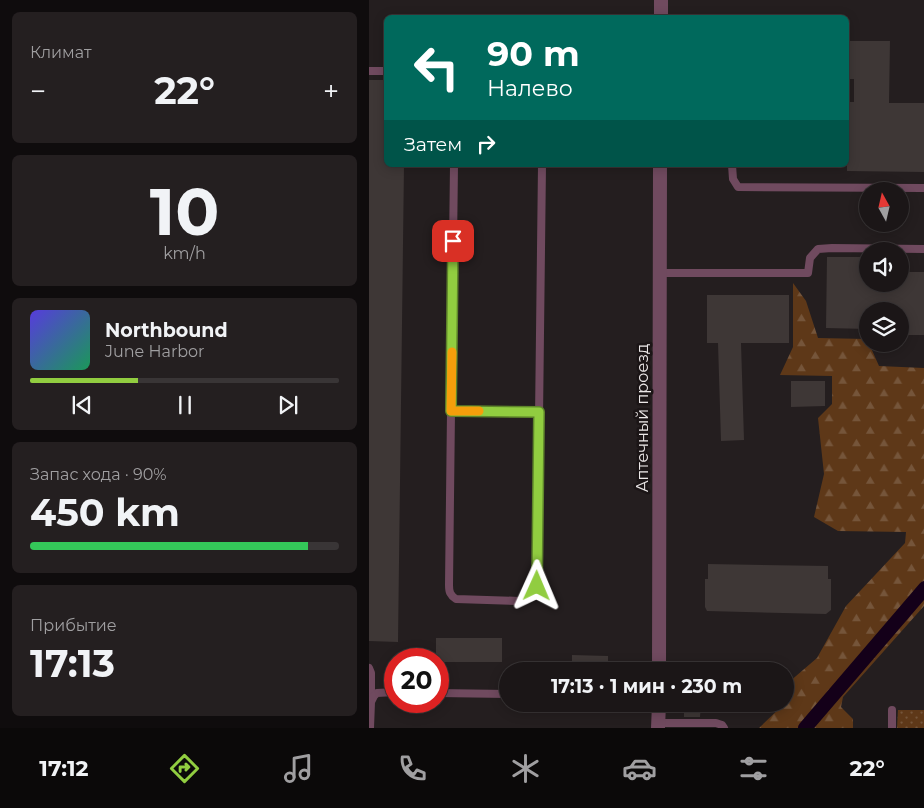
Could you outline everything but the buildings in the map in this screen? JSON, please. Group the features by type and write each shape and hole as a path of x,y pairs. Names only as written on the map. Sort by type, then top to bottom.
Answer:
{"street":[{"path":"661,0 661,15"},
{"name":"Аптечный проезд","path":"659,662 660,167"},
{"path":"659,712 659,725"}],"lane":[{"path":"369,71 384,71"},
{"path":"454,167 449,592 456,599 461,600 510,601 527,600 533,596 537,586 542,167"},
{"path":"731,167 733,179 738,187 924,188"},
{"path":"660,273 808,273 810,258 818,249 924,249"},
{"path":"451,411 539,412"},
{"path":"369,668 371,672 370,728"},
{"path":"371,702 377,693 384,693"},
{"path":"449,693 499,694"},
{"path":"892,710 892,728"},
{"path":"659,725 716,723 724,728"}],"green space":[{"path":"793,283 806,301 818,338 859,339 859,352 873,352 879,366 924,368 924,606 843,697 841,707 853,719 853,728 759,728 776,712 794,712 794,678 817,658 846,606 905,543 906,532 838,531 814,517 824,474 818,418 832,404 832,376 780,375 793,347"},
{"path":"898,710 924,710 924,728 897,728"}],"waterway":[{"path":"805,728 925,588"}],"slow traffic":[{"path":"452,352 451,411 479,411"}],"route":[{"path":"453,241 451,411 539,412 537,586"}]}
